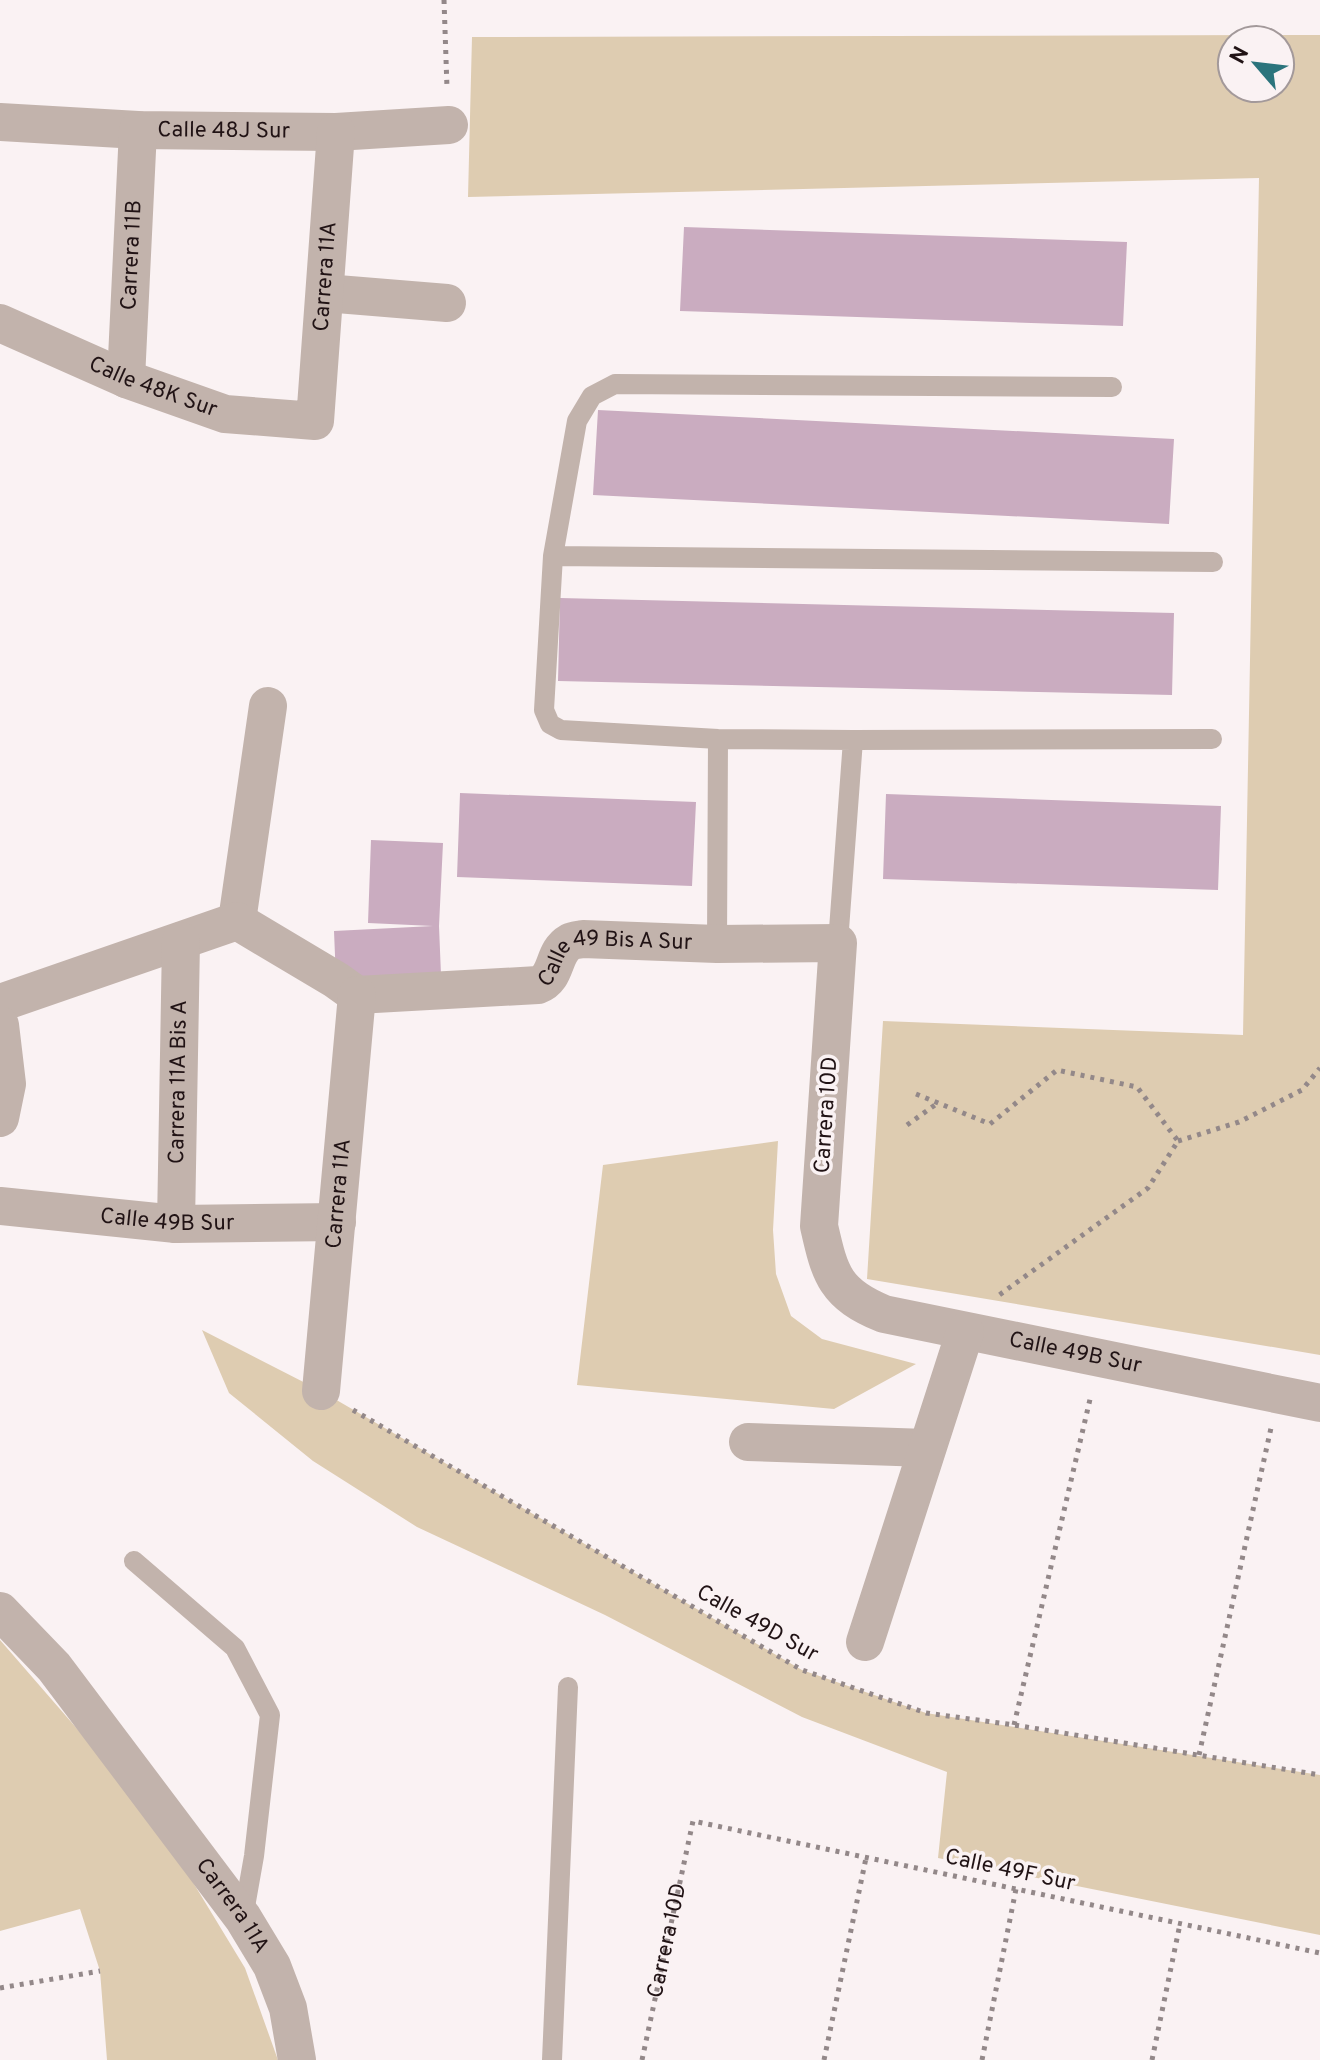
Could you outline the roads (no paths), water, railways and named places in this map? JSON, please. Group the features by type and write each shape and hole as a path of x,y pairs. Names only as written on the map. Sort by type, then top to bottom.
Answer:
{"street":[{"name":"Calle 48J Sur","path":"0,122 138,130 336,132 449,125"},
{"name":"Carrera 11B","path":"126,379 138,130"},
{"name":"Carrera 11A","path":"315,421 336,132"},
{"path":"325,293 447,303"},
{"name":"Calle 48K Sur","path":"0,323 126,379 225,414 315,421"},
{"path":"237,921 268,706"},
{"path":"0,1003 237,921"},
{"path":"237,921 357,995"},
{"name":"Calle 49 Bis A Sur","path":"357,995 538,985 546,982 553,973 562,950 570,942 583,939 717,944 838,943"},
{"name":"Carrera 11A Bis A","path":"176,1224 181,941"},
{"name":"Carrera 10D","path":"837,1283 827,1260 819,1226 838,943"},
{"name":"Carrera 11A","path":"321,1391 357,995"},
{"path":"0,1025 7,1084 0,1118"},
{"name":"Calle 49B Sur","path":"0,1206 176,1224 337,1222"},
{"name":"Calle 49B Sur","path":"837,1283 862,1305 884,1314 1320,1403"},
{"path":"865,1642 927,1448 958,1330"},
{"path":"748,1442 927,1448"},
{"name":"Carrera 11A","path":"0,1611 54,1667 243,1918 272,1966 288,2008 297,2060"}],"lane":[{"path":"1112,387 615,384 592,396 577,421 553,556 544,710 550,724 561,730 718,739 1212,739"},
{"path":"553,556 1213,562"},
{"path":"717,944 718,739"},
{"path":"838,943 853,740"},
{"path":"134,1561 235,1648 270,1715 254,1856 243,1918"},
{"path":"552,2060 568,1687"}]}
